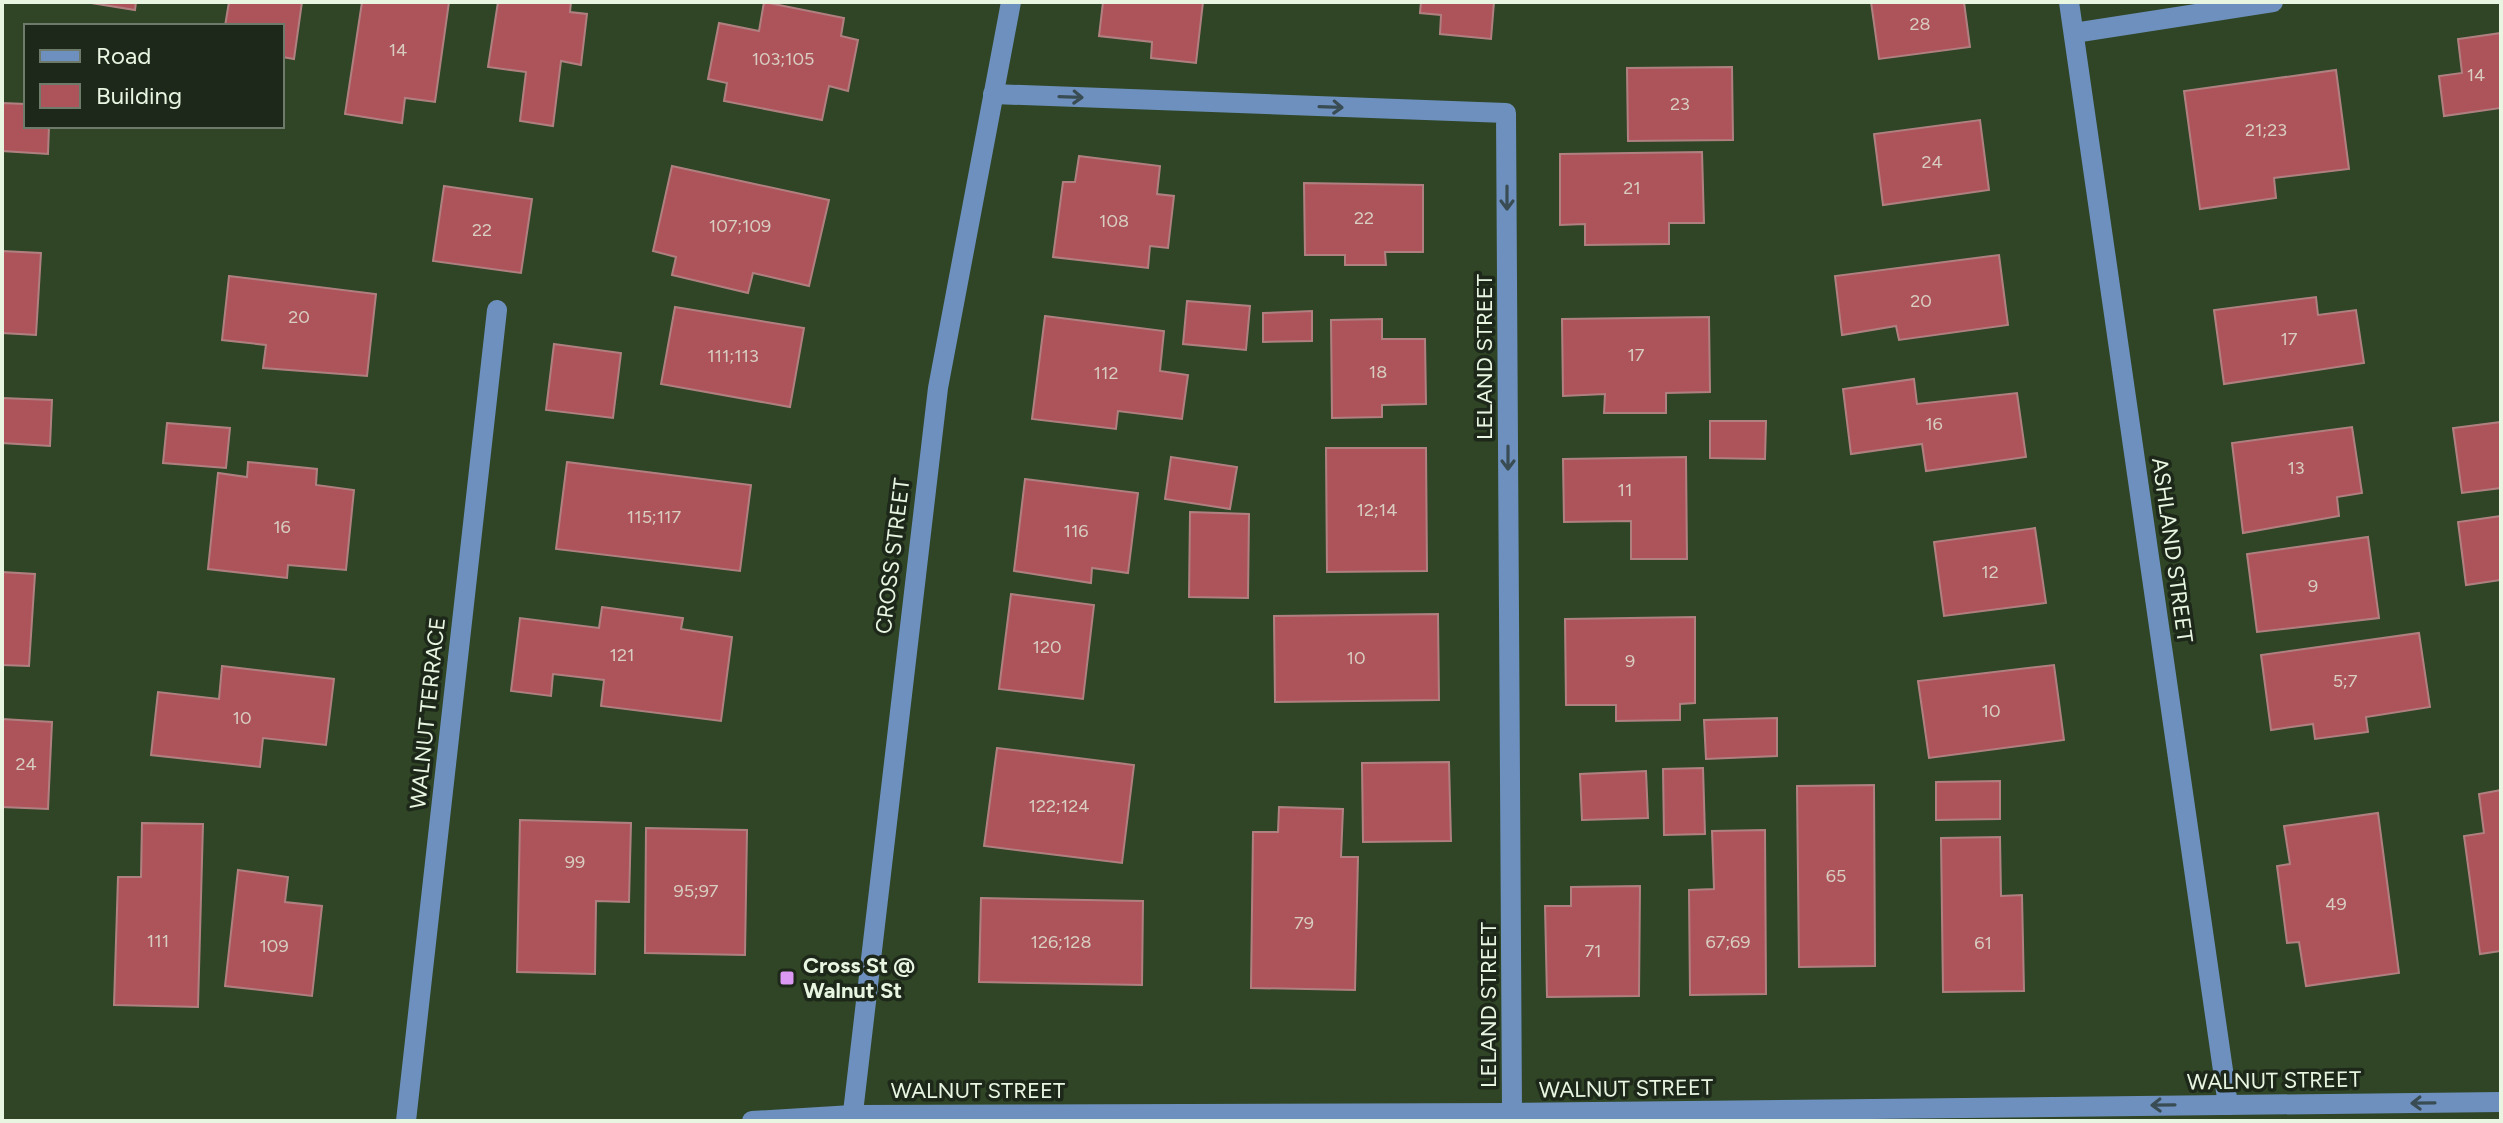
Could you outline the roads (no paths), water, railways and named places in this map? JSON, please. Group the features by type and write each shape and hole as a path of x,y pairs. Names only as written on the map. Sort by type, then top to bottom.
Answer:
{"street":[{"name":"CROSS STREET","path":"852,1118 938,388 1011,2"},
{"name":"ASHLAND STREET","path":"2069,2 2228,1105"},
{"path":"2074,33 2273,2"},
{"name":"LELAND STREET","path":"993,94 1506,113 1512,1113"},
{"name":"WALNUT TERRACE","path":"406,1121 497,310"},
{"name":"WALNUT STREET","path":"752,1121 2501,1102"}],"place":[{"name":"Cross St @ Walnut St","path":"787,978"}]}
